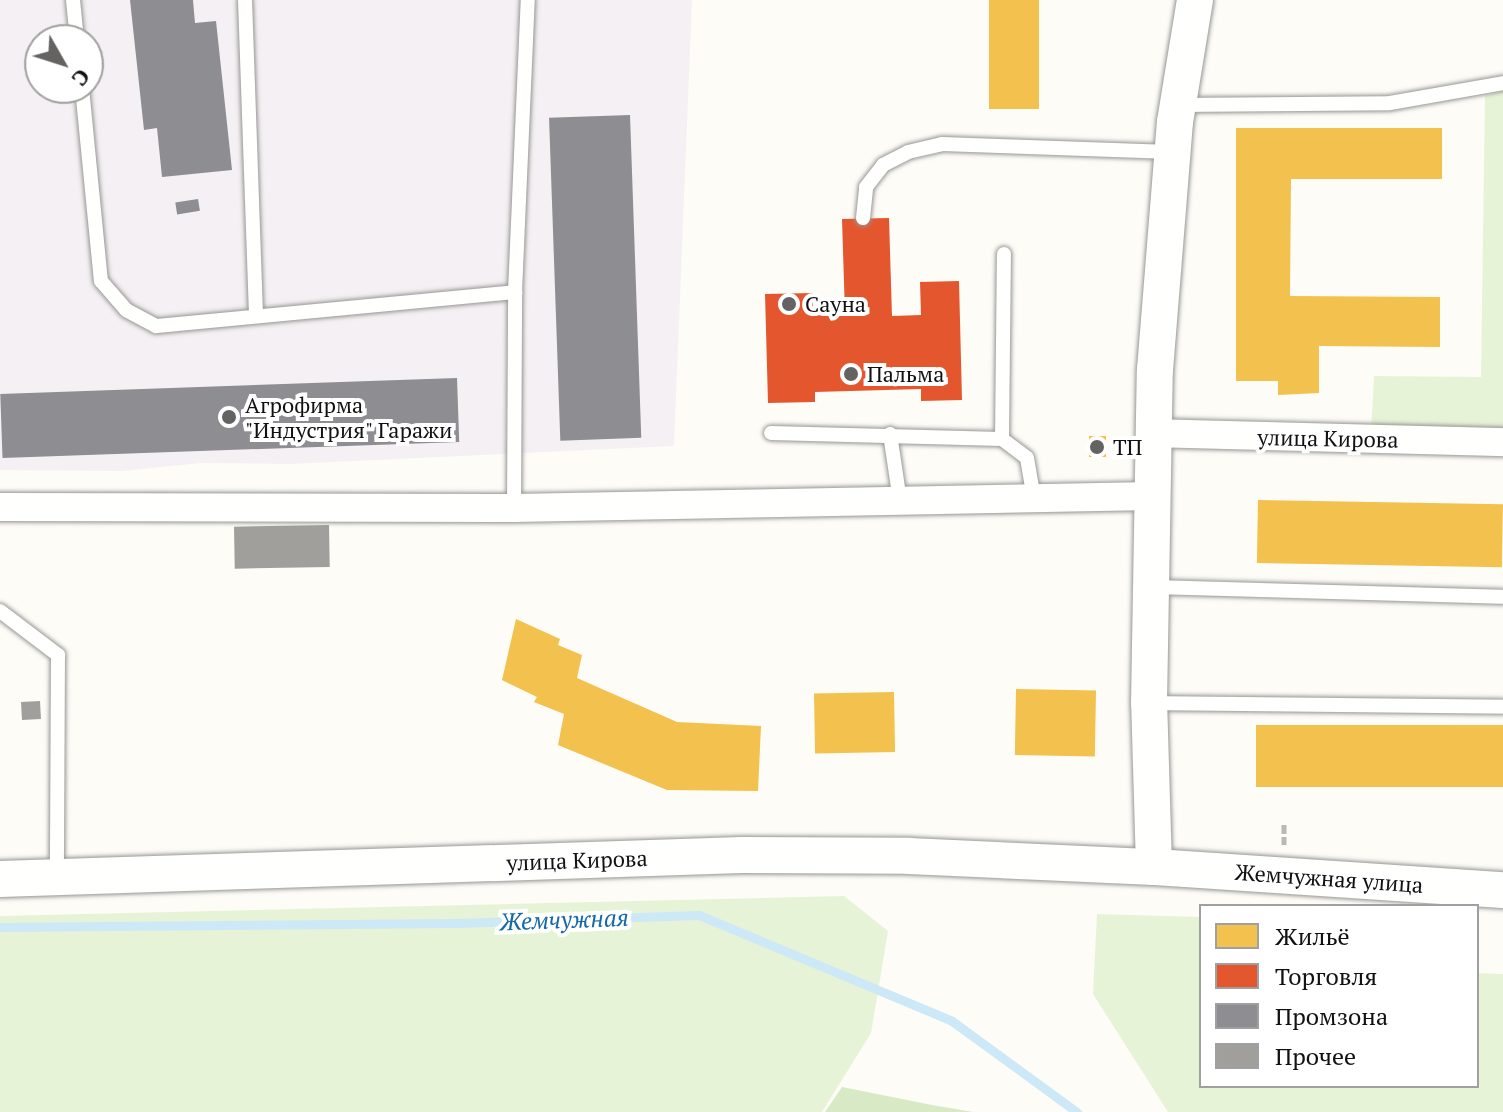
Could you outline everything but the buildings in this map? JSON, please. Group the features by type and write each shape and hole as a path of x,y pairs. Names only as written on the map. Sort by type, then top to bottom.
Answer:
{"street":[{"path":"1154,867 1149,703 1154,433 1173,152 1195,0"},
{"name":"улица Кирова","path":"1154,433 1503,442"},
{"path":"0,507 514,508 1153,496"},
{"name":"улица Кирова","path":"0,879 742,855 909,856 1154,867"},
{"name":"Жемчужная улица","path":"1154,867 1503,890"}],"lane":[{"path":"73,0 75,24"},
{"path":"245,0 256,316"},
{"path":"514,508 515,292 528,0"},
{"path":"1178,105 1390,103 1503,83"},
{"path":"84,104 101,281 126,310 156,326 515,292"},
{"path":"863,218 866,187 883,165 908,152 942,144 1173,152"},
{"path":"1002,439 1004,254"},
{"path":"771,433 1002,439 1027,458 1034,499"},
{"path":"890,434 900,501"},
{"path":"1151,587 1503,597"},
{"path":"0,611 58,655 57,878"},
{"path":"1149,703 1503,707"}],"shaded area":[{"path":"0,0 692,0 674,446 290,464 201,463 122,471 0,470"}],"green space":[{"path":"1503,91 1503,433 1371,432 1374,376 1481,377 1485,96"},
{"path":"844,896 888,931 871,1033 822,1112 0,1112 0,916"},
{"path":"1097,914 1199,917 1199,1088 1479,1088 1479,973 1503,974 1503,1112 1168,1112 1093,994"},
{"path":"842,1087 932,1105 973,1112 825,1112"}],"waterway":[{"name":"Жемчужная","path":"0,927 457,923 699,915 952,1021 1077,1112"}],"place":[{"name":"Сауна","path":"789,304"},
{"name":"Пальма","path":"851,374"},
{"name":"Агрофирма \"Индустрия\" Гаражи","path":"229,417"},
{"name":"ТП","path":"1097,447"}]}
